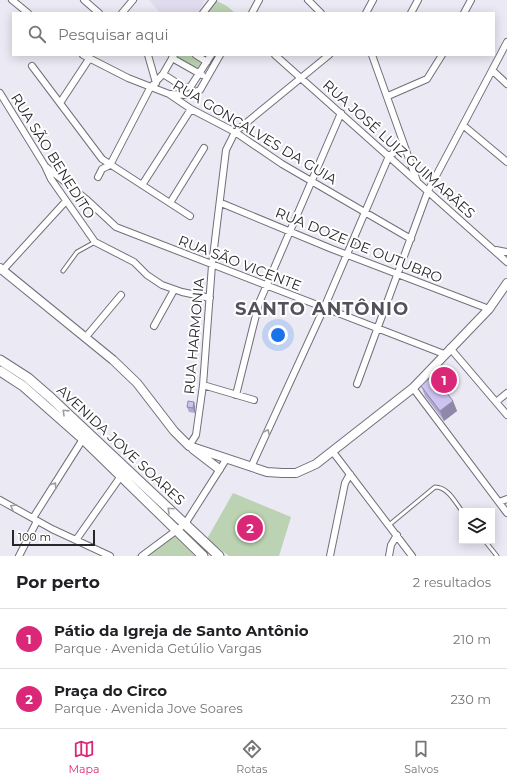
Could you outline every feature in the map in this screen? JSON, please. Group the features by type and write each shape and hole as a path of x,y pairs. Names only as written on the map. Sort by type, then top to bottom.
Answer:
{"main road":[{"name":"AVENIDA JOVE SOARES","path":"0,360 28,378 51,398 219,556"},
{"name":"AVENIDA JOVE SOARES","path":"0,371 23,386 83,439 203,556"}],"street":[{"path":"12,0 27,12"},
{"path":"84,0 98,12"},
{"path":"123,12 133,0"},
{"path":"204,12 213,0"},
{"path":"253,12 259,0"},
{"path":"412,12 418,0"},
{"path":"465,12 471,0"},
{"path":"366,12 372,1"},
{"path":"311,2 320,12"},
{"path":"357,384 428,191 464,126 507,42"},
{"path":"148,56 156,83"},
{"path":"198,56 207,62"},
{"path":"163,74 185,88 191,86 200,74 210,56"},
{"path":"170,94 187,95 200,90 219,56"},
{"name":"RUA JOSÉ LUIZ GUIMARÃES","path":"278,56 507,262"},
{"path":"235,132 328,56"},
{"path":"372,56 418,182"},
{"path":"388,96 427,79 431,76 441,56"},
{"path":"60,103 87,57"},
{"name":"RUA GONÇALVES DA GUIA","path":"87,57 150,88 170,94 191,109 235,132 311,182 365,211 411,239"},
{"path":"98,177 102,169 110,165 150,88 163,74 173,57 206,78"},
{"path":"32,66 102,159 190,216"},
{"path":"493,71 507,84"},
{"name":"RUA SÃO BENEDITO","path":"0,93 45,166 51,179 95,242 134,262 147,275 162,285 174,290 210,298"},
{"path":"142,185 191,109"},
{"path":"236,394 259,303 341,113"},
{"path":"464,126 507,162"},
{"name":"RUA HARMONIA","path":"189,446 196,435 203,385 212,265 221,203 226,150 235,132"},
{"path":"251,467 324,308 388,156 404,146"},
{"path":"170,203 204,148"},
{"name":"RUA SÃO VICENTE","path":"45,166 86,199 116,227 378,330 444,354"},
{"path":"66,201 1,269 114,360 137,383 174,431 189,446 219,469"},
{"name":"RUA DOZE DE OUTUBRO","path":"221,203 489,309"},
{"path":"494,249 507,252"},
{"path":"189,446 267,472 296,473 316,464 413,388 444,354 489,309 507,283"},
{"path":"154,326 174,290"},
{"path":"85,338 121,295"},
{"path":"450,348 507,415"},
{"path":"203,385 254,400"},
{"path":"413,388 507,513"},
{"path":"496,402 507,393"},
{"path":"19,556 35,519 83,439"},
{"path":"333,452 412,556"},
{"path":"142,556 185,524 226,458"},
{"path":"330,556 345,483 350,474"},
{"path":"76,540 121,476"},
{"path":"499,502 507,499"},
{"path":"0,500 110,556"},
{"path":"389,556 391,545 397,535"}],"lane":[{"path":"63,271 77,252 95,242"},
{"path":"389,525 435,487 440,487 446,491 460,508"},
{"path":"487,544 497,556"}],"shaded area":[{"path":"149,0 205,0 199,12 159,12"}],"green space":[{"path":"215,0 227,6 234,12 208,12"},
{"path":"178,56 192,56 202,63 196,70 177,58"},
{"path":"444,365 456,383 444,393 432,377"},
{"path":"233,493 291,517 279,556 229,556 207,539"},
{"path":"169,531 195,556 136,556"}],"building":[{"path":"433,375 453,401 440,411 421,386"},
{"path":"188,401 194,402 193,408 187,407"}],"place":[{"name":"Pátio da Igreja de Santo Antônio","path":"444,380"},
{"name":"Praça do Circo","path":"250,528"}],"district":[{"name":"SANTO ANTÔNIO","path":"322,309"}]}
